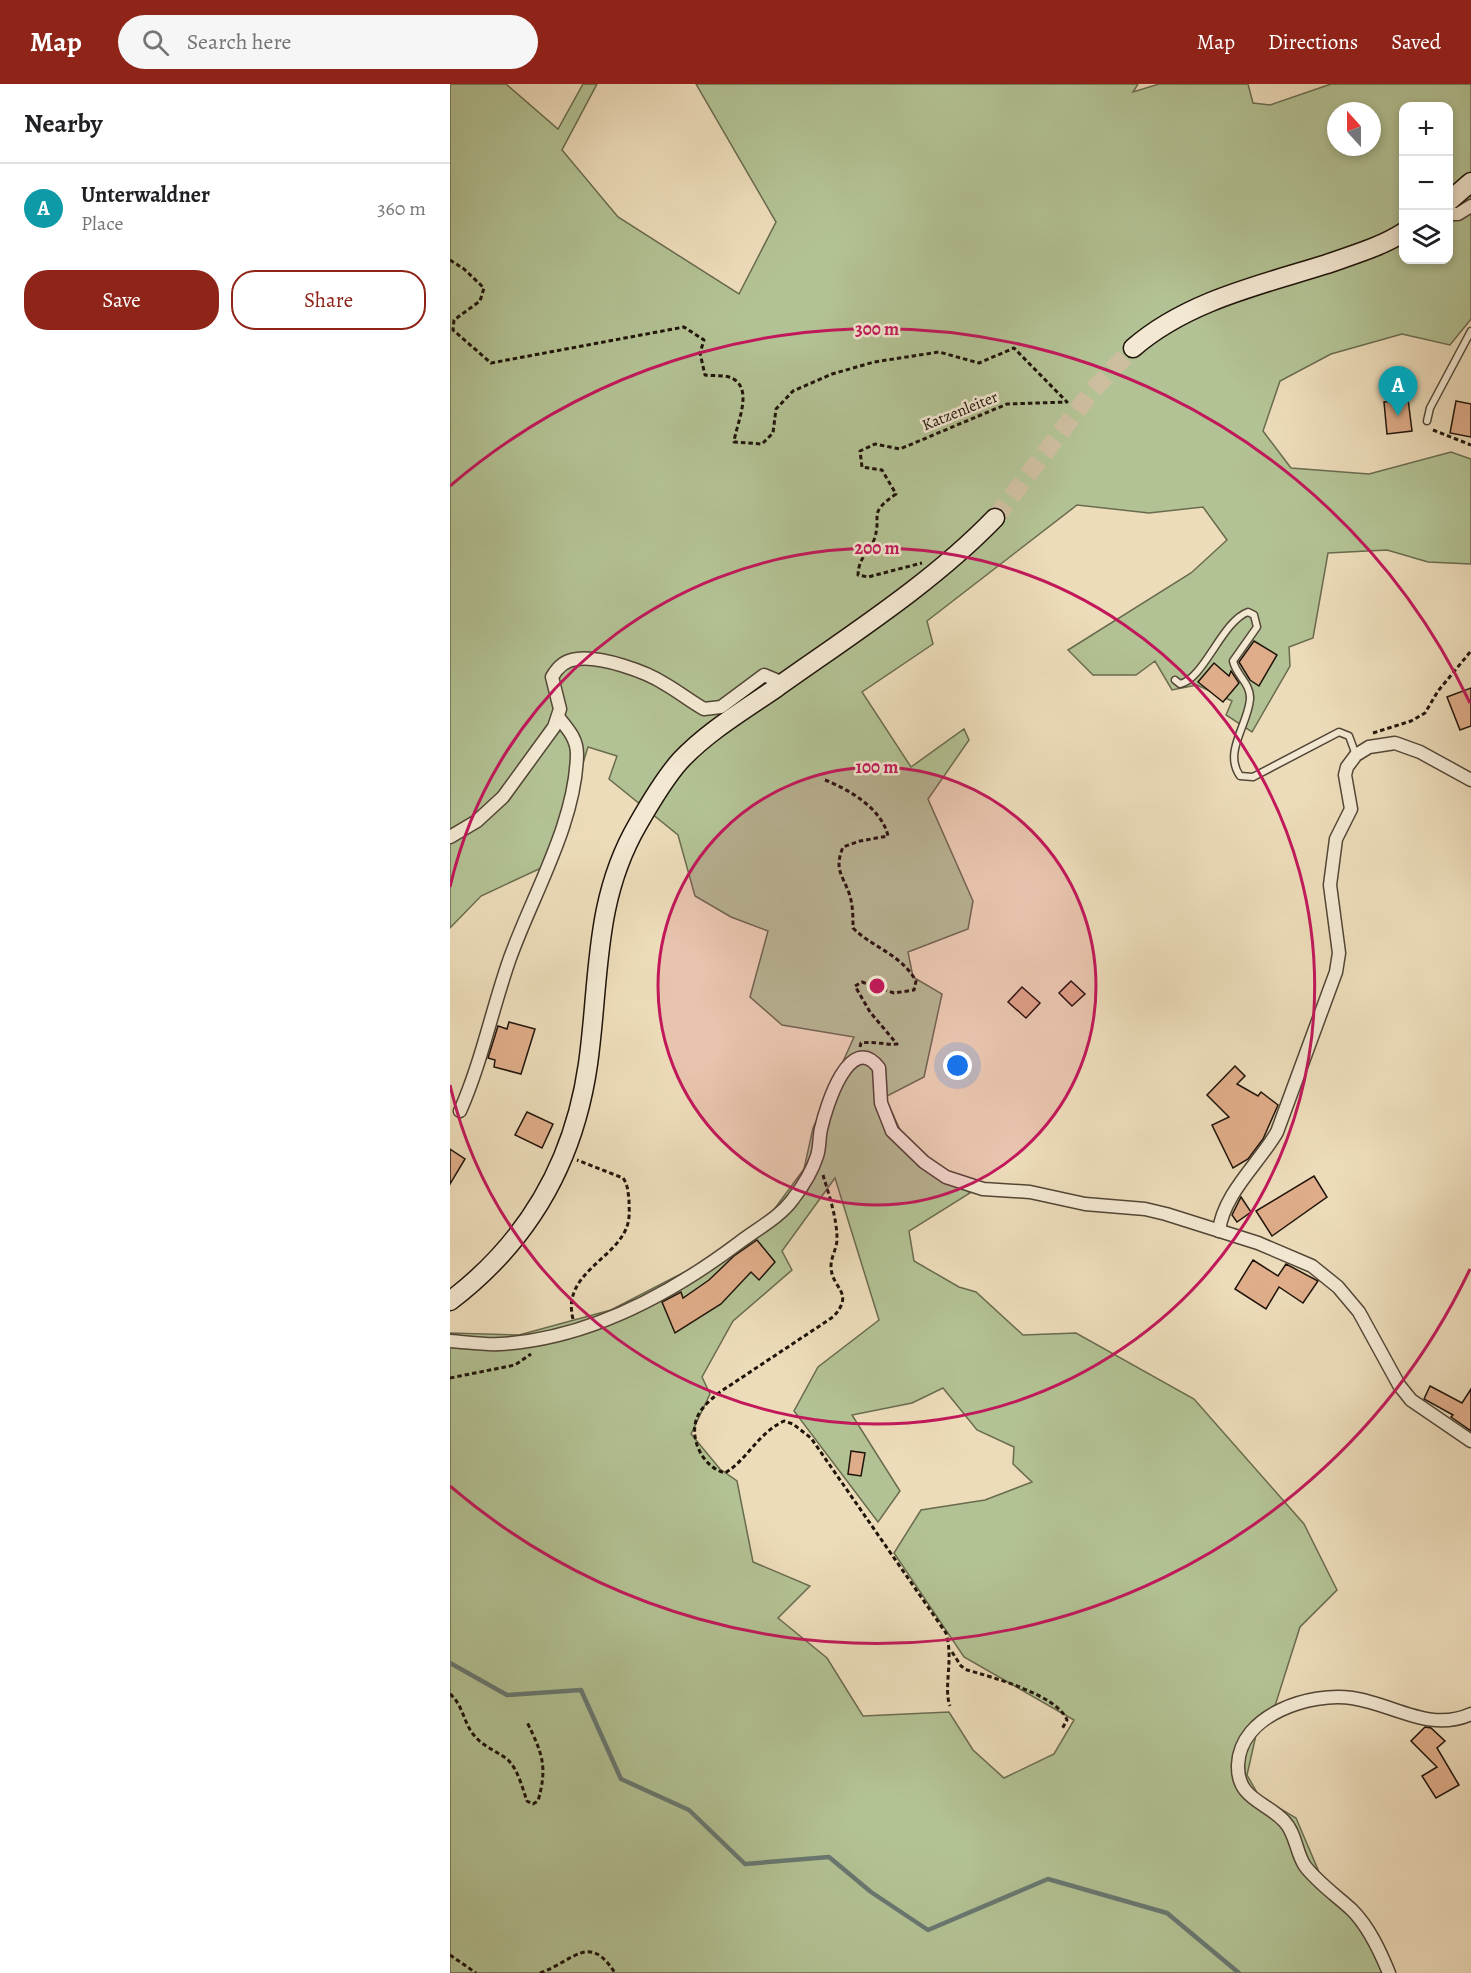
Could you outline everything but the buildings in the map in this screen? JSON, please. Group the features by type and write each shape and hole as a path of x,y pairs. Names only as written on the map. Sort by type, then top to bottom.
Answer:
{"main road":[{"path":"1453,199 1471,183"},
{"path":"1132,348 1150,333 1195,309 1351,256 1399,234"},
{"path":"450,1301 504,1254 533,1216 566,1156 588,1062 602,921 616,870 638,824 679,763 727,722 947,564 995,518"}],"street":[{"path":"1453,214 1458,214 1471,206"},
{"path":"450,837 477,821 503,797 559,718 560,709 552,677 557,669 577,659 633,669 665,684 704,709 721,707 764,675 783,683"},
{"path":"460,1111 480,1062 488,1025 509,960 553,851 574,781 577,745 559,718"},
{"path":"1220,1231 1221,1218 1238,1188 1264,1155 1277,1132 1336,972 1339,952 1330,885 1336,839 1351,809 1345,775 1356,755 1369,747 1395,743 1420,752 1471,780"},
{"path":"450,1341 499,1344 542,1338 576,1329 614,1317 708,1266 788,1206 809,1176 818,1154 820,1129 848,1063 862,1056 868,1056 879,1068 881,1103 892,1131 924,1162 946,1178 983,1189 1030,1191 1085,1204 1145,1209 1258,1243 1312,1266 1338,1287 1359,1312 1399,1384 1411,1400 1471,1441"},
{"path":"1389,1973 1363,1924 1306,1867 1287,1824 1244,1790 1238,1768 1240,1755 1248,1737 1260,1722 1298,1704 1327,1698 1358,1699 1435,1722 1450,1722 1471,1714"}],"lane":[{"path":"1426,421 1427,415 1471,332"},
{"path":"1175,680 1180,684 1187,683 1195,676 1218,640 1242,614 1248,612 1254,615 1257,627 1233,661 1247,685 1250,700 1234,754 1234,767 1240,776 1253,777 1339,732 1349,736 1356,755"}],"path":[{"name":"Katzenleiter","path":"450,260 464,269 484,288 480,301 454,320 453,330 491,363 684,327 704,340 700,353 705,375 731,378 740,385 745,405 736,425 734,442 762,444 773,433 776,409 793,391 832,374 874,362 939,352 979,363 1014,348 1067,402 1007,404 900,449 875,444 860,451 862,467 882,470 896,494 881,504 876,516 874,539 859,561 858,575 868,577 918,563 947,564"},
{"path":"1426,421 1433,430 1471,445"},
{"path":"1369,747 1368,740 1380,729 1411,721 1425,713 1438,692 1471,651"},
{"path":"825,780 850,792 885,824 888,836 843,847 837,860 841,878 850,895 853,928 895,957 909,970 916,981 914,990 894,993 862,982 855,986 870,1012 897,1044 887,1045 872,1041 861,1043 858,1051 862,1056"},
{"path":"818,1154 822,1162 837,1232 831,1266 843,1294 843,1303 833,1317 720,1392 707,1404 699,1413 695,1429 696,1443 712,1467 725,1473 741,1461 765,1432 784,1421 793,1424 810,1438 839,1482 870,1521 916,1593 936,1617 961,1666 967,1670 1015,1684 1062,1710 1067,1720 1062,1729"},
{"path":"566,1156 623,1178 627,1183 630,1212 623,1234 576,1287 571,1302 576,1329"},
{"path":"450,1378 515,1365 537,1349 542,1338"},
{"path":"950,1706 948,1698 951,1650"},
{"path":"450,1694 461,1707 471,1732 484,1747 508,1760 514,1768 527,1801 533,1804 538,1802 544,1765 542,1753 527,1722"},
{"path":"540,1973 582,1952 595,1951 605,1958 615,1973"},
{"path":"450,1955 476,1973"}],"green space":[{"path":"450,84 506,84 558,129 583,84 597,84 562,150 618,217 739,294 776,222 696,84 1138,84 1133,92 1159,84 1248,84 1253,103 1270,105 1331,84 1471,84 1471,319 1450,345 1402,334 1331,354 1280,381 1263,431 1291,468 1369,474 1451,452 1471,459 1471,564 1428,562 1387,550 1328,553 1313,638 1289,647 1290,666 1252,732 1226,715 1232,701 1197,685 1172,690 1155,661 1136,675 1093,675 1068,650 1191,573 1227,540 1203,507 1149,513 1077,505 927,621 933,644 862,692 911,767 964,729 969,740 928,799 973,901 968,929 908,952 913,977 942,994 924,1077 885,1097 902,1134 942,1172 970,1193 909,1231 914,1261 959,1287 976,1292 1023,1335 1076,1333 1194,1399 1304,1524 1337,1590 1300,1627 1274,1709 1256,1735 1247,1775 1259,1796 1296,1818 1319,1872 1360,1912 1393,1973 450,1973 450,1333 519,1335 611,1310 698,1265 770,1215 804,1169 813,1128 854,1037 782,1025 750,997 768,931 731,917 695,896 678,835 609,779 617,756 588,747 552,863 481,896 450,928","holes":["835,1178 879,1320 818,1367 794,1411 878,1522 900,1491 852,1415 912,1403 943,1388 977,1430 1014,1447 1013,1464 1032,1482 985,1500 921,1510 894,1553 964,1657 1074,1720 1054,1754 1004,1778 973,1750 949,1712 863,1716 827,1658 778,1618 810,1586 753,1562 737,1481 720,1469 691,1434 710,1394 702,1377 733,1321 792,1270 782,1251"]}],"waterway":[{"path":"450,1663 507,1695 581,1690 621,1779 689,1810 745,1864 829,1857 871,1892 928,1930 1048,1879 1167,1913 1239,1973"}],"tunnel":[{"path":"995,518 1092,391 1133,348"}],"place":[{"name":"Unterwaldner","path":"1398,416"}]}
